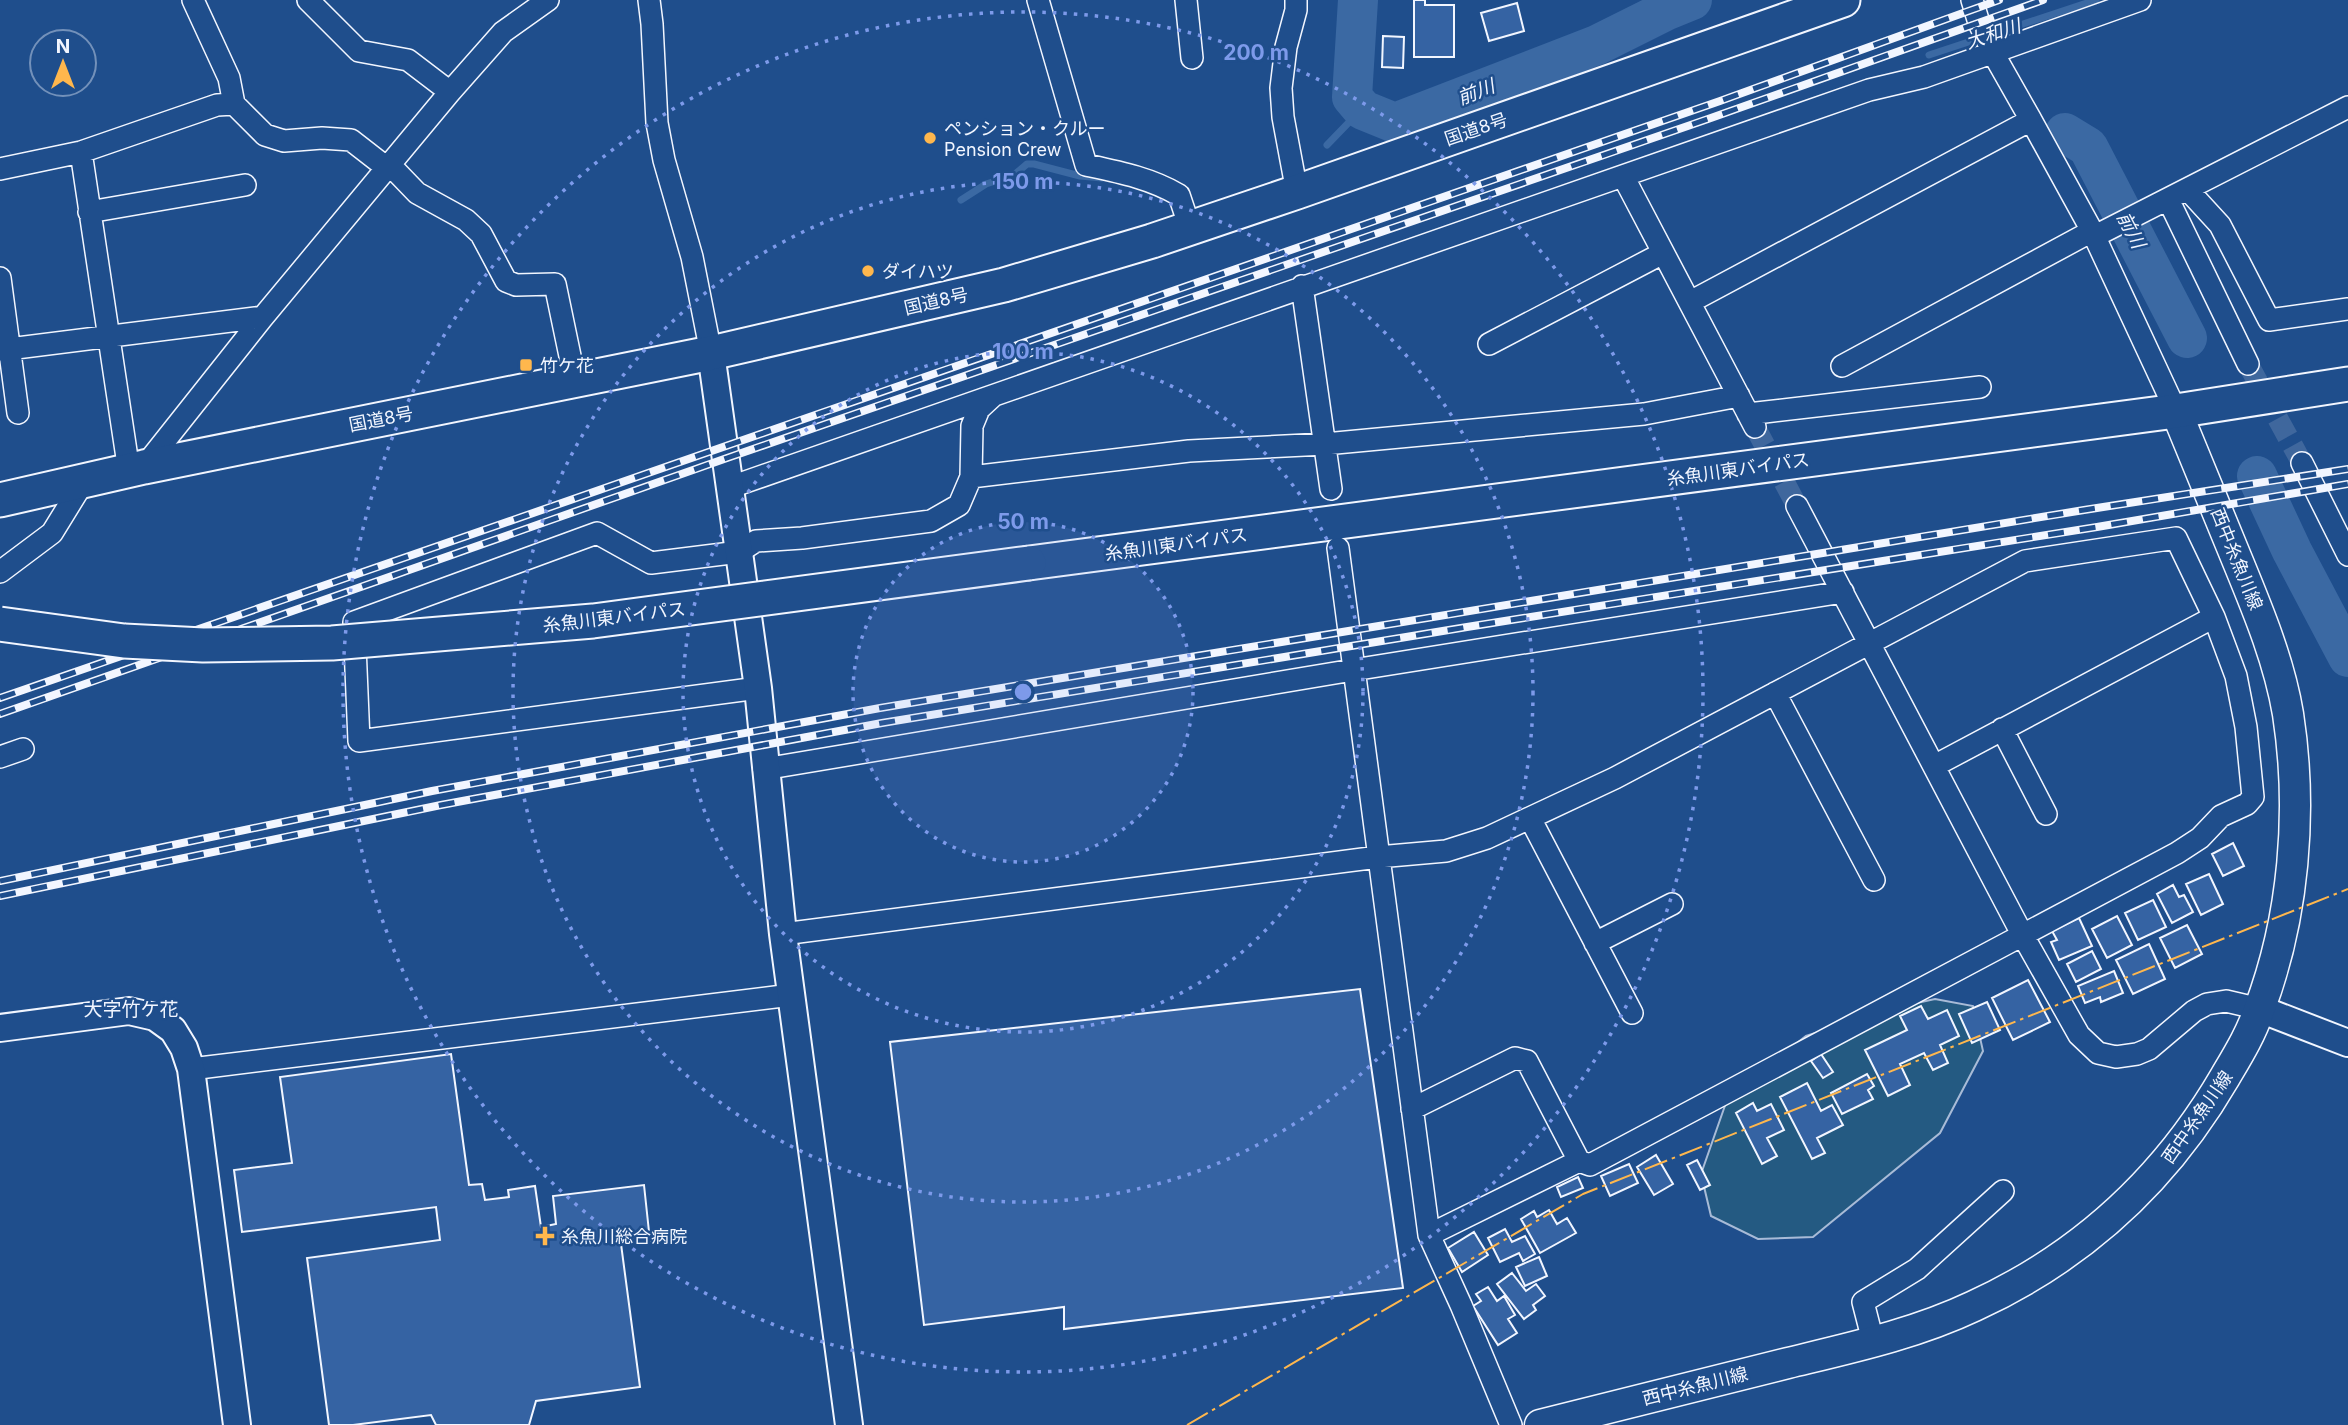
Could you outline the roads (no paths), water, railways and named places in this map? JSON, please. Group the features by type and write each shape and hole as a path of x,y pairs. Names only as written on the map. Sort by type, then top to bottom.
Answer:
{"highway":[{"name":"国道8号","path":"0,500 136,469 711,353 1004,285 1297,192 1843,0"},
{"name":"糸魚川東バイパス","path":"0,624 124,641 203,645 332,643 593,621 2176,411 2348,384"}],"main road":[{"name":"西中糸魚川線","path":"1540,1425 1873,1341 1931,1324 1973,1307 2050,1264 2135,1196 2174,1155 2219,1088 2246,1043 2260,1009 2278,949 2290,877 2294,764 2287,711 2273,653 2176,411"}],"street":[{"path":"193,0 229,78 233,104 265,135 284,141 322,138 351,140 389,166 417,193 466,220 481,234 506,281 516,285 555,284 575,380"},
{"path":"308,0 359,51 408,60 450,92"},
{"path":"136,469 450,92 503,32 548,0"},
{"path":"649,0 657,123 664,160 692,257 711,353 731,487 758,688 764,769 783,934 849,1425"},
{"path":"1038,0 1086,165 1128,173 1164,186 1179,195 1190,228"},
{"path":"1186,0 1192,58"},
{"path":"1297,192 1280,88 1296,0 1306,0"},
{"path":"1972,0 1993,53 2093,233 2176,411"},
{"path":"731,487 1869,90 1924,77 2140,0"},
{"path":"0,169 81,152 217,105 233,104"},
{"path":"1842,366 2093,233 2177,194 2348,107"},
{"path":"1690,302 2031,120"},
{"path":"81,152 107,336 136,469"},
{"path":"1623,176 1747,412"},
{"path":"89,212 245,185"},
{"path":"2177,194 2220,225 2269,320 2348,309"},
{"path":"2177,194 2248,364"},
{"path":"1489,344 1663,253"},
{"path":"0,278 5,350 18,413"},
{"path":"1302,286 1331,489"},
{"path":"5,350 264,317"},
{"path":"971,477 1189,452 1325,444 1644,414 1747,412 1980,387"},
{"path":"758,688 359,741 354,622 597,533 650,563 740,552 756,541 802,538 931,521 958,505 971,477 972,426 979,409 993,395"},
{"path":"2302,463 2348,555"},
{"path":"0,572 52,533 84,481"},
{"path":"1797,506 2022,934 2079,1035 2098,1053 2116,1057 2137,1054 2149,1049 2194,1011 2207,1004 2225,1001 2260,1009 2348,1043"},
{"path":"783,934 1378,857 1446,851 1487,838 1615,778 2025,561 2176,538 2214,617 2236,676 2246,727 2253,797 2247,804 2221,816 2200,838 2178,853 1590,1165 1579,1161 1527,1061 1515,1058 1412,1109"},
{"path":"1338,548 1429,1235 1511,1425"},
{"path":"764,769 1353,670 1843,592"},
{"path":"1934,766 2214,617"},
{"path":"1775,694 1874,880"},
{"path":"2002,729 2046,814"},
{"path":"0,757 23,749"},
{"path":"1530,818 1632,1013"},
{"path":"1595,943 1672,904"},
{"path":"191,1069 791,995"},
{"path":"0,1028 129,1011 155,1017 173,1030 184,1048 191,1069 237,1425"},
{"path":"1429,1235 1579,1161"},
{"path":"1873,1341 1863,1302 1917,1269 2003,1191"}],"waterway":[{"name":"前川","path":"1358,0 1352,97 1363,110 1395,123 1597,45 1692,0"},
{"name":"大和川","path":"1929,55 2096,0"},
{"path":"1327,145 1355,116 1359,105"},
{"name":"前川","path":"2065,133 2088,147 2187,338"},
{"path":"961,200 986,184 1014,175 1027,164 1102,178"},
{"name":"前川","path":"2257,476 2292,551 2348,657"}],"tunnel":[{"path":"2248,364 2302,463"},
{"path":"1755,427 1797,506"}],"railway":[{"path":"0,698 1720,101 1999,0"},
{"path":"0,714 2043,0"},
{"path":"0,881 432,791 880,708 2348,469"},
{"path":"0,896 441,805 882,723 2348,484"}],"place":[{"name":"ペンション・クルー Pension Crew","path":"930,138"},
{"name":"ダイハツ","path":"868,271"},
{"name":"竹ケ花","path":"526,365"},
{"name":"糸魚川総合病院","path":"545,1236"}],"district":[{"name":"大字竹ケ花","path":"131,1009"}]}
